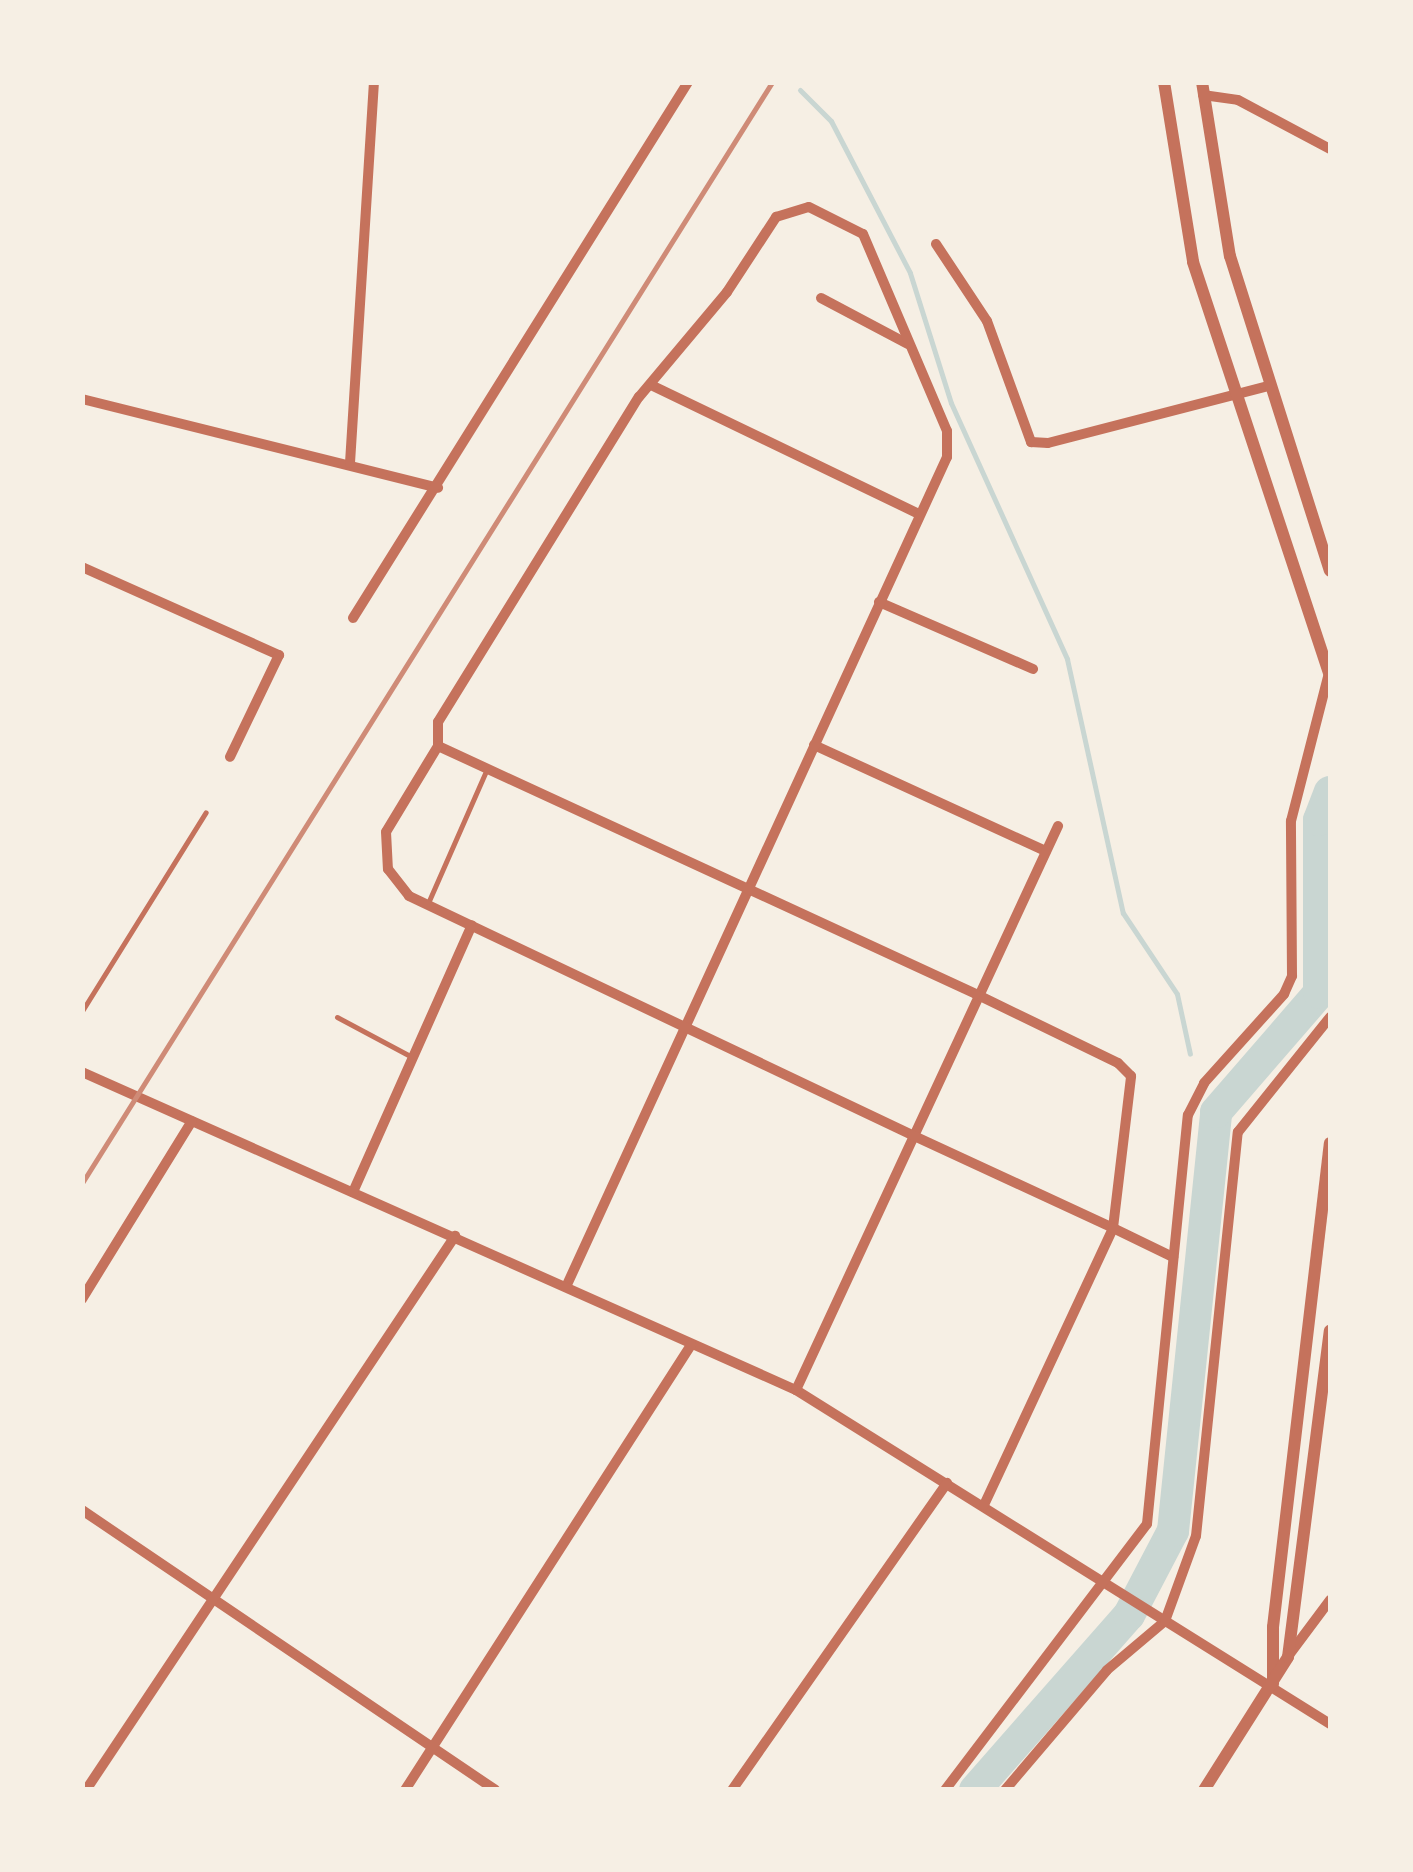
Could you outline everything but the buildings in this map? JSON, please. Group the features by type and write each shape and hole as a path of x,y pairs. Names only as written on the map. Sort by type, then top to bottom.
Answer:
{"street":[{"path":"350,463 374,82"},
{"path":"353,618 438,488 688,82"},
{"path":"946,1790 1109,1586 1147,1524 1194,1098 1284,994 1292,976 1291,821 1330,674 1193,262 1164,82"},
{"path":"1330,149 1238,100 1202,89 1230,256 1330,570"},
{"path":"566,1288 686,1026 747,891 880,602 949,446 864,234 809,208 790,208 776,216 727,292 651,385 438,722 438,746 386,832 388,869 396,884 427,905 686,1026 912,1135 1174,1257"},
{"path":"936,244 986,321 1030,442 1048,443 1269,386"},
{"path":"820,298 909,345"},
{"path":"651,385 917,513"},
{"path":"82,398 438,488"},
{"path":"82,567 279,655 230,757"},
{"path":"880,602 1033,669"},
{"path":"814,745 1046,851"},
{"path":"438,746 976,994 1118,1063 1131,1076 1112,1228 984,1505"},
{"path":"796,1390 976,994 1058,826"},
{"path":"353,1192 472,925"},
{"path":"1005,1790 1107,1670 1161,1618 1196,1536 1238,1132 1330,1017"},
{"path":"82,1084 88,1074 796,1390 1273,1684 1330,1724"},
{"path":"82,1299 192,1121"},
{"path":"1273,1684 1275,1608 1330,1143"},
{"path":"86,1790 455,1236"},
{"path":"1288,1657 1330,1332"},
{"path":"405,1790 691,1345"},
{"path":"732,1790 946,1482"},
{"path":"82,1510 494,1790"},
{"path":"1204,1790 1288,1657 1330,1600"}],"lane":[{"path":"427,905 487,768"},
{"path":"82,1011 206,812"},
{"path":"337,1017 415,1058"}],"waterway":[{"path":"800,90 831,121 910,273 951,403 1067,659 1123,913 1177,994 1190,1054"},
{"path":"975,1790 1129,1615 1173,1531 1216,1112 1319,993 1319,820 1330,792"}],"railway":[{"path":"82,1183 772,82"}]}
